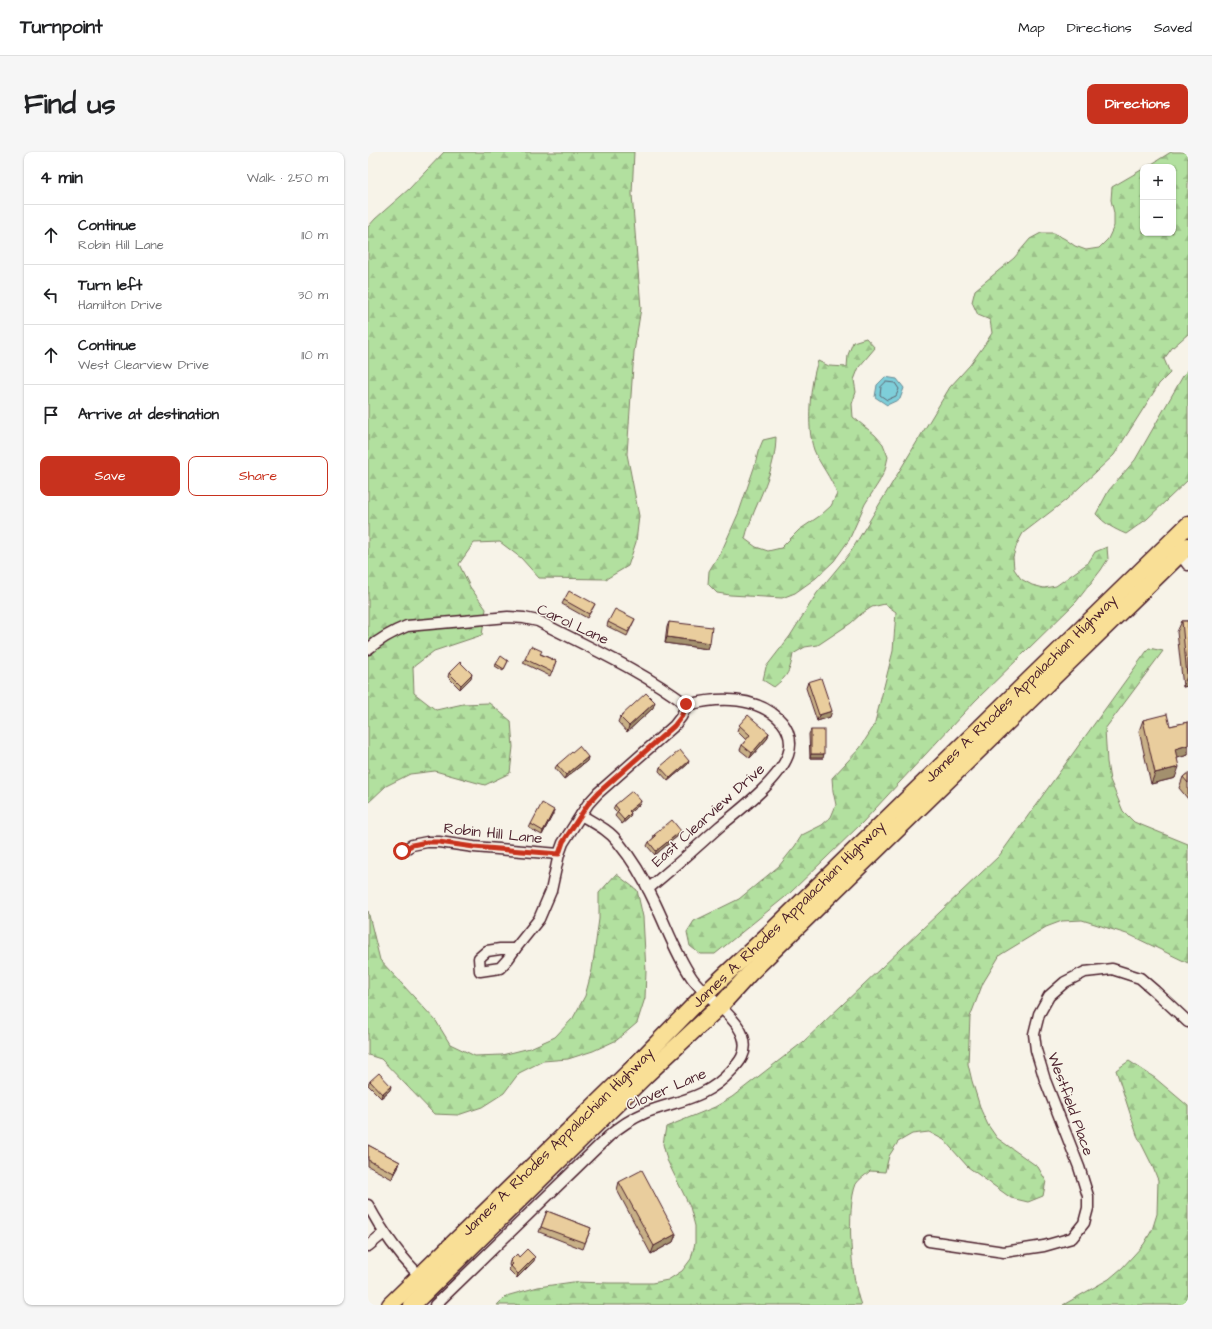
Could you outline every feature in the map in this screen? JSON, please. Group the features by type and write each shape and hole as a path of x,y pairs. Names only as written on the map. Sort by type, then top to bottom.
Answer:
{"highway":[{"name":"James A. Rhodes Appalachian Highway","path":"390,1305 425,1282 720,1006 756,968 1181,553 1188,525"},
{"name":"James A. Rhodes Appalachian Highway","path":"412,1305 425,1282 706,994 771,932 1181,553"}],"street":[{"name":"Carol Lane","path":"368,649 392,632 407,626 524,618 538,621 628,668 686,704"},
{"name":"East Clearview Drive","path":"648,889 752,800 783,766 788,756 790,738 784,724 778,717 763,707 726,700 700,701 686,704"},
{"path":"515,949 539,919 551,891 563,842 588,804 598,793 674,726 681,717 686,704"},
{"name":"Clover Lane","path":"435,1305 615,1130 647,1112 686,1100 716,1084 729,1073 742,1058 745,1049 741,1030 692,978 648,889 617,840 605,830 581,816"},
{"name":"Robin Hill Lane","path":"402,851 412,845 427,842 439,842 559,854"},
{"name":"Westfield Place","path":"929,1241 1004,1252 1044,1246 1072,1238 1084,1223 1088,1208 1088,1196 1079,1168 1045,1080 1036,1050 1034,1034 1039,1014 1049,996 1066,982 1085,972 1112,969 1140,978 1188,1022"},
{"path":"368,1205 384,1234 425,1282"},
{"path":"368,1246 384,1234"}],"green space":[{"path":"444,152 634,152 632,194 641,308 634,352 627,454 639,516 636,542 628,566 606,579 539,578 521,558 500,542 474,543 459,564 470,587 486,609 482,635 434,651 413,667 414,693 436,710 463,704 489,703 511,721 513,747 510,773 485,785 435,771 410,774 386,786 368,803 368,227 409,189"},
{"path":"1171,152 1188,152 1188,334 1172,348 1164,359 1170,373 1159,384 1114,455 1066,500 1023,533 1017,544 1013,557 1014,569 1021,579 1032,585 1044,588 1056,586 1088,563 1095,552 1107,547 1108,559 1076,602 975,701 862,823 790,893 715,954 700,954 690,946 687,932 694,921 739,899 779,866 802,835 822,825 831,817 836,805 832,778 860,748 874,726 893,651 896,612 885,604 872,607 818,645 805,647 793,654 788,673 774,687 763,680 766,667 790,636 817,593 850,553 950,387 970,365 992,333 990,320 978,315 972,302 975,290 1014,258 1030,239 1041,233 1054,233 1075,246 1086,250 1099,248 1108,239 1114,226 1114,213 1111,200 1112,187 1140,171 1140,236 1176,236 1176,164 1152,164"},
{"path":"866,338 875,348 859,367 854,380 856,392 852,404 853,417 875,435 883,444 888,457 885,470 865,504 849,540 834,561 816,578 795,593 782,598 717,593 708,584 709,571 723,548 739,512 763,440 776,437 774,457 769,476 754,512 745,539 756,547 768,551 781,548 799,530 831,506 837,494 832,482 816,456 810,429 811,393 815,370 818,361 829,366 847,367 848,355 853,342"},
{"path":"1188,369 1188,480 1147,519 1126,534 1110,526 1096,514 1109,490 1135,460"},
{"path":"1149,648 1163,651 1105,729 1107,762 1110,780 1123,811 1134,822 1188,844 1188,963 1130,935 1082,920 1062,921 1046,927 1000,955 983,983 970,1017 968,1064 981,1110 988,1125 997,1138 1038,1167 1046,1181 1043,1196 1028,1202 1011,1198 968,1167 944,1140 929,1132 912,1134 898,1142 889,1156 885,1172 870,1171 856,1184 851,1210 851,1244 852,1262 861,1305 497,1305 506,1296 538,1287 573,1282 652,1283 668,1280 682,1271 691,1259 695,1243 695,1226 690,1207 667,1160 663,1144 666,1127 715,1107 732,1097 803,1042 999,856"},
{"path":"616,874 637,890 643,917 646,971 645,998 637,1023 617,1040 593,1051 568,1059 543,1061 519,1073 504,1093 482,1107 458,1115 434,1114 381,1059 368,1055 368,911 380,960 436,1021 450,1044 475,1056 502,1055 530,1048 555,1037 573,1018 585,996 592,970 599,919 599,893"},
{"path":"1129,1061 1155,1078 1188,1106 1188,1305 1063,1305 1109,1279 1122,1268 1144,1244 1152,1230 1157,1214 1158,1180 1137,1135 1116,1070"}],"water":[{"path":"885,377 897,379 904,388 900,399 887,405 875,397 877,385"}],"building":[{"path":"569,591 595,604 589,614 564,600"},
{"path":"615,609 635,619 628,632 608,622"},
{"path":"1182,621 1188,621 1188,676 1187,676"},
{"path":"669,622 712,627 710,643 667,637"},
{"path":"531,646 542,651 540,654 556,661 552,672 525,659"},
{"path":"501,656 508,661 504,669 496,664"},
{"path":"460,662 472,674 461,685 449,673"},
{"path":"821,678 832,711 819,715 808,682"},
{"path":"646,693 655,702 629,726 620,717"},
{"path":"1167,714 1170,726 1188,722 1188,745 1175,749 1179,767 1155,773 1143,720"},
{"path":"748,715 769,733 752,753 742,745 750,735 739,725"},
{"path":"811,730 824,730 824,754 811,754"},
{"path":"579,746 588,757 566,775 557,765"},
{"path":"680,750 689,761 670,778 660,767"},
{"path":"1188,773 1188,783 1183,777"},
{"path":"632,791 641,801 629,811 631,813 624,820 617,812 619,810 615,805"},
{"path":"542,803 554,810 543,831 531,824"},
{"path":"672,820 681,831 656,851 649,842 656,836 654,835"},
{"path":"379,1073 391,1086 382,1094 370,1081"},
{"path":"368,1145 400,1162 394,1173 368,1160"},
{"path":"642,1170 676,1234 654,1246 619,1182"},
{"path":"547,1211 591,1228 585,1243 541,1227"},
{"path":"527,1249 535,1257 518,1274 511,1266 513,1264 510,1261 517,1254 519,1257"}],"route":[{"path":"402,851 412,845 427,842 439,842 474,847 559,854 563,842 574,828 588,804 598,793 674,726 681,717 686,704"}]}
